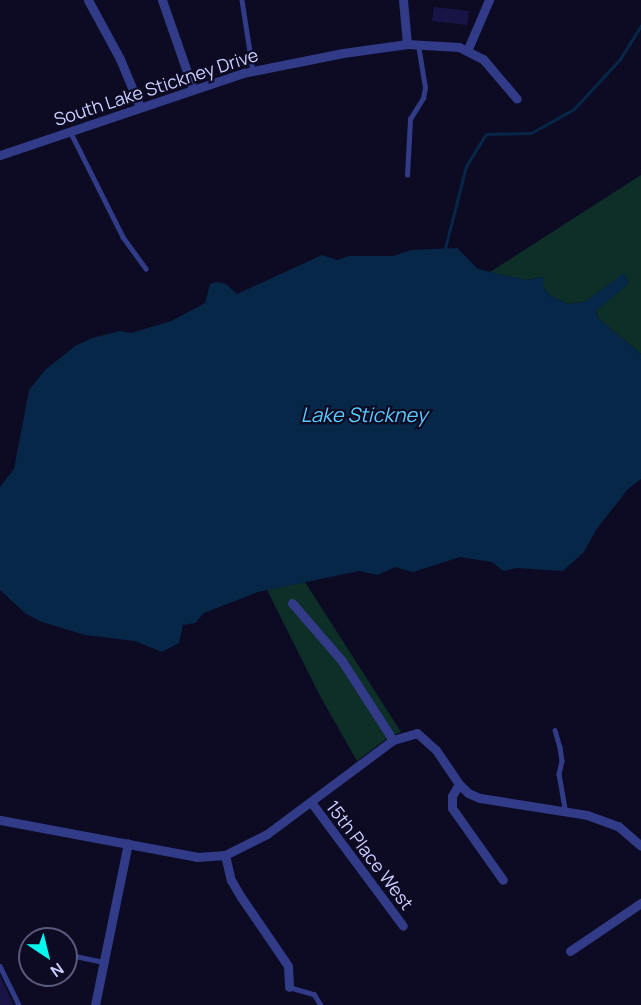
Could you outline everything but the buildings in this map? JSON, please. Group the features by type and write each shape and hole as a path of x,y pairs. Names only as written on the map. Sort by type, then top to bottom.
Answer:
{"street":[{"path":"88,0 120,59 140,107"},
{"path":"162,0 193,89"},
{"path":"403,0 407,44"},
{"path":"467,51 489,0"},
{"name":"South Lake Stickney Drive","path":"0,155 193,89 253,71 343,53 407,44 459,47 483,59 517,99"},
{"path":"292,603 342,661 393,740"},
{"path":"0,820 197,857 225,855 267,834 393,740 417,733 425,738 459,784 480,798 587,815 618,826 641,846"},
{"path":"459,784 452,796 452,808 503,880"},
{"name":"15th Place West","path":"311,802 403,926"},
{"path":"95,1005 128,843"},
{"path":"225,855 231,880 288,966 289,987"},
{"path":"570,951 641,903"}],"lane":[{"path":"242,0 253,71"},
{"path":"407,176 410,119 423,98 425,88 418,45"},
{"path":"70,131 123,237 146,269"},
{"path":"555,730 561,754 560,774 566,812"},
{"path":"78,957 104,962"},
{"path":"0,966 19,1005"},
{"path":"289,987 314,994 321,1005"}],"green space":[{"path":"641,175 641,354 598,318 596,310 629,283 624,274 586,301 568,304 551,296 543,287 543,277 526,280 490,272"},
{"path":"305,582 401,732 390,736 357,761 319,694 267,590"}],"water":[{"name":"Lake Stickney","path":"457,248 478,269 526,280 544,277 543,287 551,296 568,304 586,301 624,273 629,283 596,311 598,318 641,354 641,479 628,489 596,530 584,552 563,571 517,568 503,571 492,562 460,557 413,572 395,567 378,575 359,571 258,592 204,613 195,623 183,625 179,643 162,652 135,641 85,635 42,622 26,614 0,590 0,487 14,469 29,390 45,370 75,346 92,338 120,331 131,333 171,321 205,303 210,284 216,282 226,284 237,294 322,255 337,260 349,256 393,256 411,250"}],"waterway":[{"path":"445,248 466,166 486,134 531,133 574,109 620,59 641,25"}]}
